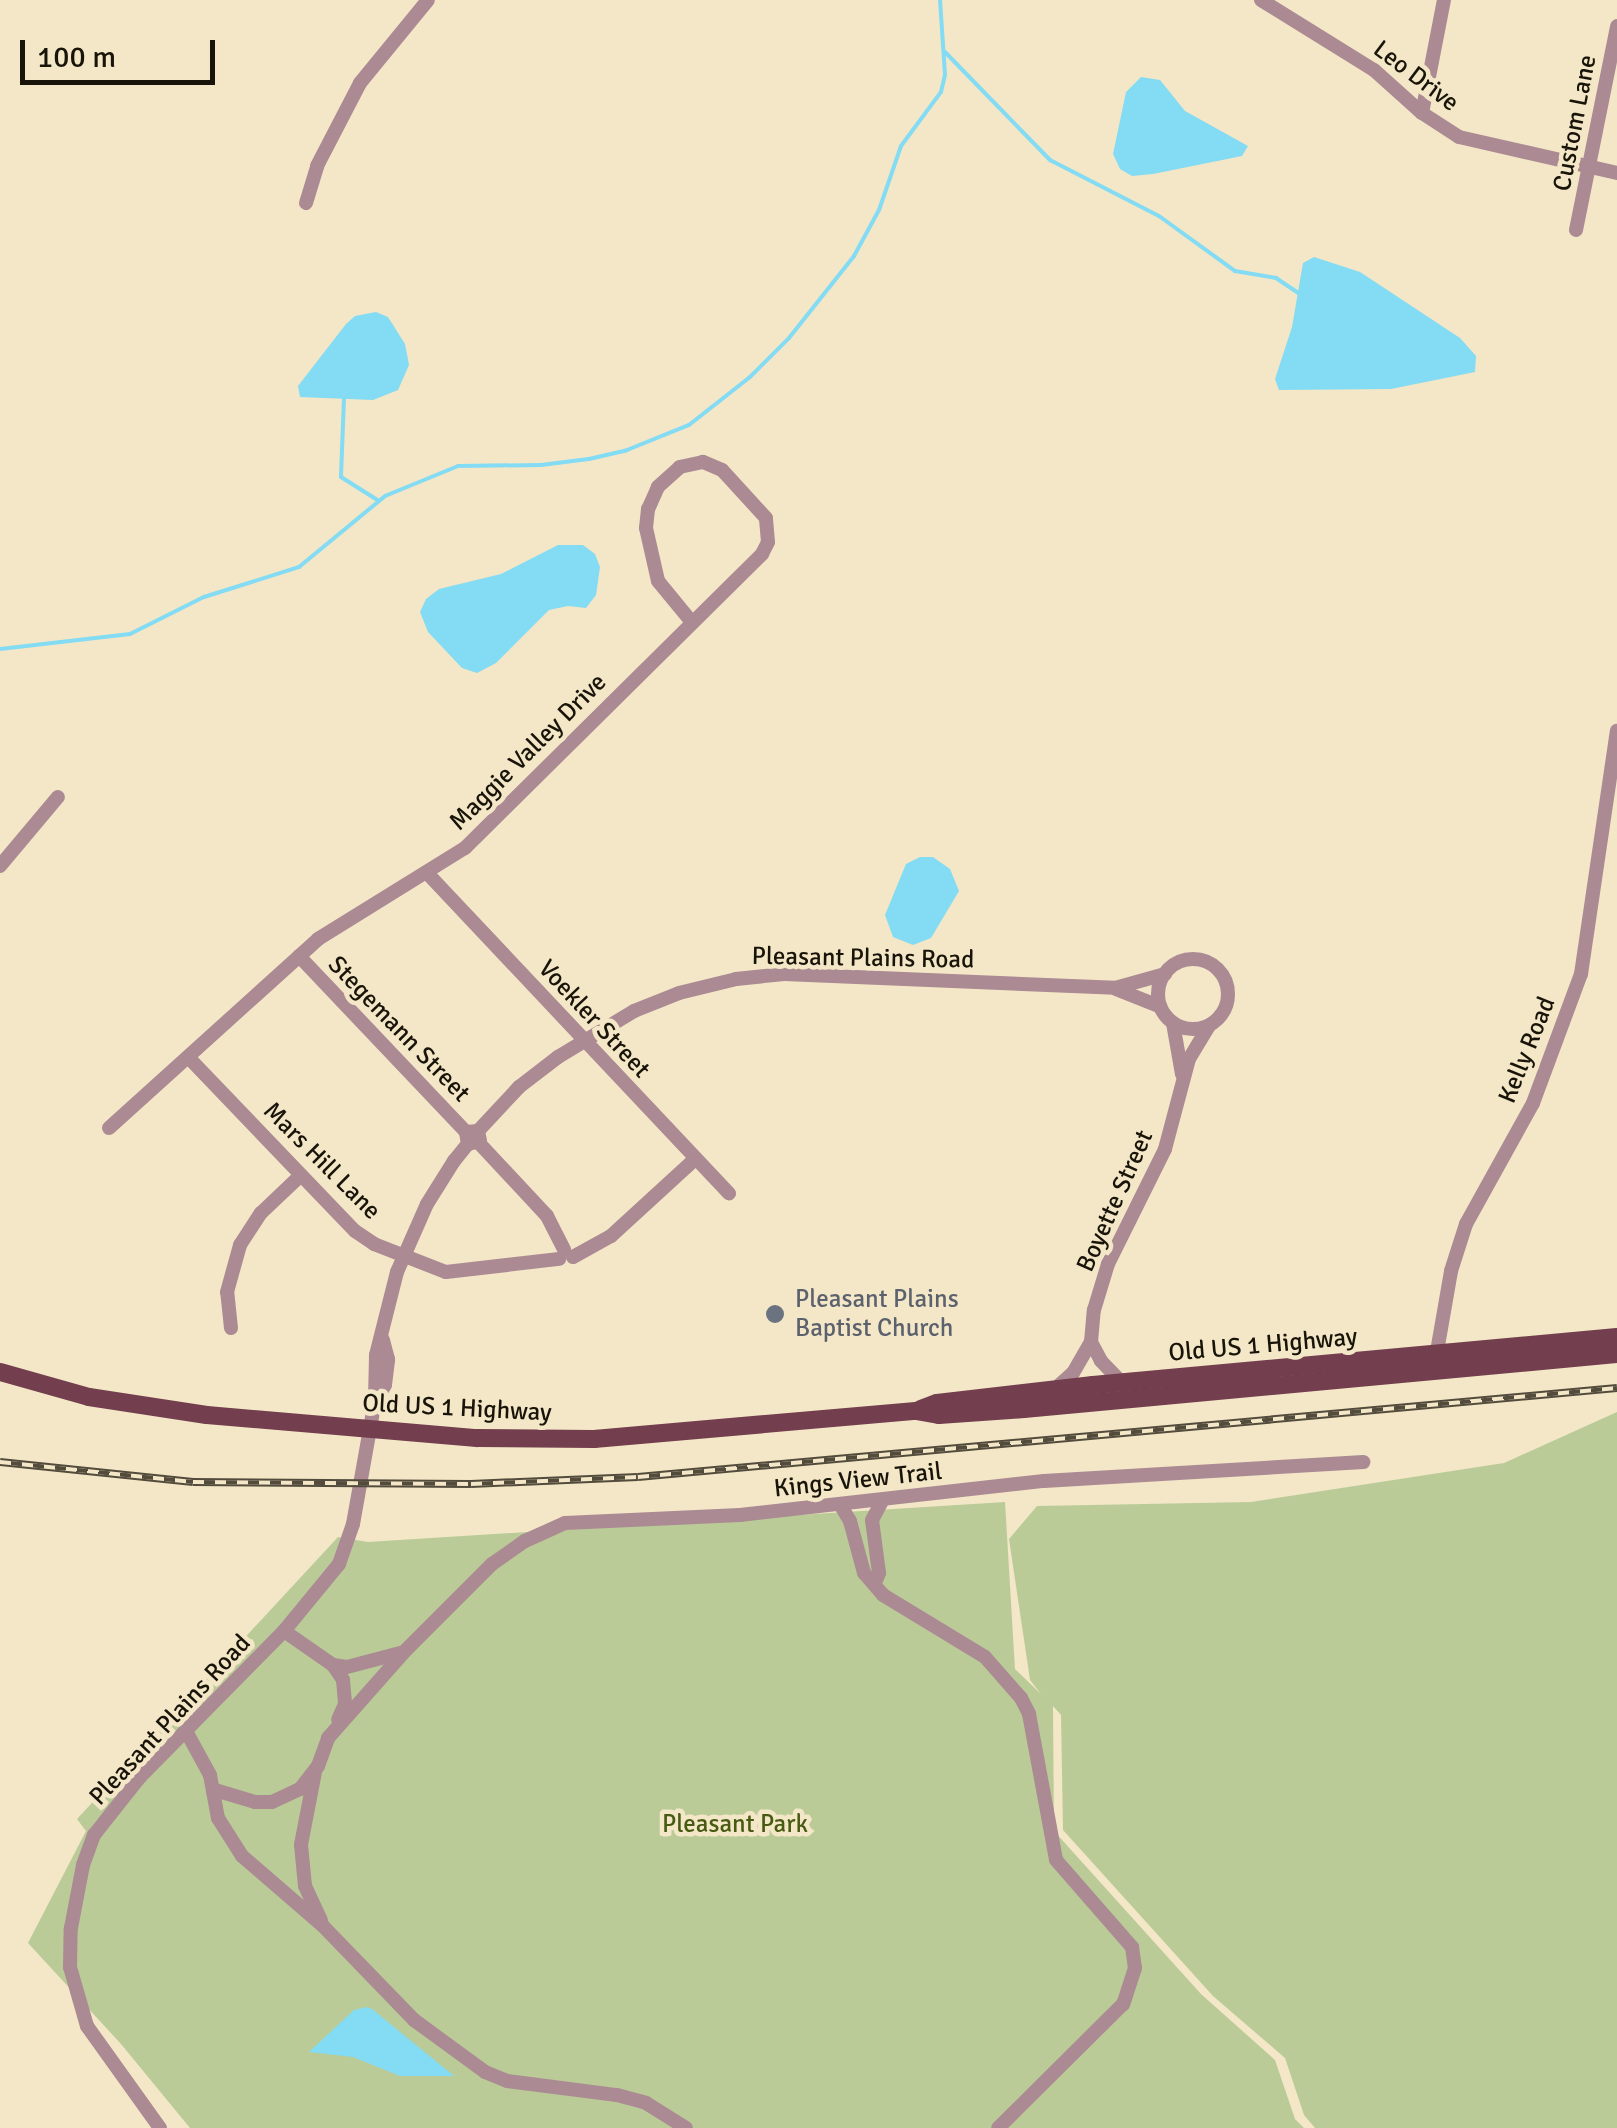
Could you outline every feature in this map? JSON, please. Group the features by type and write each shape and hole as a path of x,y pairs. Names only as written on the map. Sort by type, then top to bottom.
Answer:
{"main road":[{"name":"Old US 1 Highway","path":"0,1372 90,1397 207,1415 477,1438 594,1439 916,1411 939,1415 1024,1408 1435,1362 1617,1337"},
{"name":"Old US 1 Highway","path":"916,1411 937,1402 1122,1383 1617,1354"}],"street":[{"path":"306,203 316,166 360,83 428,0"},
{"name":"Leo Drive","path":"1261,0 1374,70 1422,113 1459,136 1616,172"},
{"path":"1422,113 1444,0"},
{"name":"Custom Lane","path":"1576,230 1617,26"},
{"name":"Maggie Valley Drive","path":"109,1128 299,956 361,908 428,874 491,824 690,620 762,554 769,528 759,507 722,470 703,462 680,467 658,487 651,498 646,528 658,581 690,620"},
{"name":"Kelly Road","path":"1435,1362 1451,1271 1466,1224 1548,1070 1581,974 1617,731"},
{"path":"0,866 58,797"},
{"name":"Voekler Street","path":"428,874 729,1193"},
{"name":"Stegemann Street","path":"299,956 547,1216 565,1255"},
{"name":"Boyette Street","path":"1056,1390 1073,1373 1091,1342 1100,1286 1165,1149 1178,1113 1183,1079 1209,1026 1218,1019 1228,999 1216,968 1206,962 1183,960 1164,974"},
{"path":"1160,1007 1158,996 1164,974"},
{"name":"Pleasant Plains Road","path":"160,2128 87,2026 70,1966 70,1928 94,1836 140,1777 284,1631 339,1564 353,1524 375,1400 386,1385 388,1358 383,1340 402,1256 427,1204 473,1138 518,1087 634,1011 679,993 768,976 1115,988 1164,974"},
{"name":"Pleasant Plains Road","path":"1115,988 1160,1007"},
{"name":"Boyette Street","path":"1160,1007 1173,1023 1183,1079"},
{"path":"1173,1023 1186,1029 1209,1026"},
{"name":"Mars Hill Lane","path":"189,1058 354,1231 402,1256 446,1272 565,1255 611,1236 695,1159"},
{"path":"231,1328 226,1292 240,1244 261,1213 301,1175"},
{"path":"1091,1342 1101,1361 1122,1383"},
{"name":"Kings View Trail","path":"334,1730 405,1651 492,1564 525,1541 565,1523 841,1506 1044,1480 1363,1462"},
{"path":"874,1583 879,1572 872,1520 882,1500"},
{"path":"841,1506 850,1521 864,1573 900,1608 985,1657 1016,1691 1029,1714 1056,1860 1132,1947 1135,1968 1123,2004 998,2128"},
{"path":"284,1631 333,1665 382,1661 405,1651"},
{"name":"Kings View Trail","path":"216,1790 272,1802 300,1789 316,1769 344,1704 343,1680 333,1665"},
{"path":"186,1731 200,1749 216,1790 218,1818 234,1846 323,1926 414,2020 486,2072 507,2081 646,2103 686,2128"},
{"path":"316,1769 301,1845 305,1886 323,1926"}],"green space":[{"name":"Pleasant Park","path":"1617,1412 1617,2128 1315,2128 1304,2115 1285,2058 1213,1996 1063,1830 1061,1715 1053,1706 1054,1831 1201,1994 1275,2060 1295,2119 1304,2128 190,2128 121,2044 28,1943 86,1831 77,1819 338,1537 368,1542 1005,1502 1015,1669 1041,1694 1030,1680 1009,1539 1037,1506 1251,1502 1504,1463"}],"water":[{"path":"1141,77 1160,80 1185,111 1248,146 1242,156 1153,174 1132,176 1120,169 1113,154 1126,92"},
{"path":"1314,257 1360,272 1460,338 1476,356 1475,372 1391,389 1279,390 1275,379 1292,327 1303,263"},
{"path":"376,312 388,317 405,344 409,365 398,390 373,400 300,397 298,386 346,324 355,316"},
{"path":"558,545 583,545 595,554 600,567 596,595 586,608 549,610 496,663 477,673 462,668 428,632 420,612 426,599 439,589 501,574"},
{"path":"920,857 933,857 950,869 959,891 931,938 913,945 893,937 885,915 906,864"},
{"path":"367,2007 454,2076 400,2076 353,2057 309,2052 354,2010"}],"waterway":[{"path":"0,649 130,634 204,597 299,567 385,496 458,466 541,465 589,459 627,450 689,425 750,377 789,338 854,256 879,210 901,146 941,92 945,75 940,0"},
{"path":"945,52 1050,160 1159,216 1235,271 1276,278 1301,295"},
{"path":"344,398 341,477 379,501"}],"railway":[{"path":"0,1462 193,1482 471,1484 638,1477 1617,1388"}],"place":[{"name":"Pleasant Plains Baptist Church","path":"775,1314"}]}
